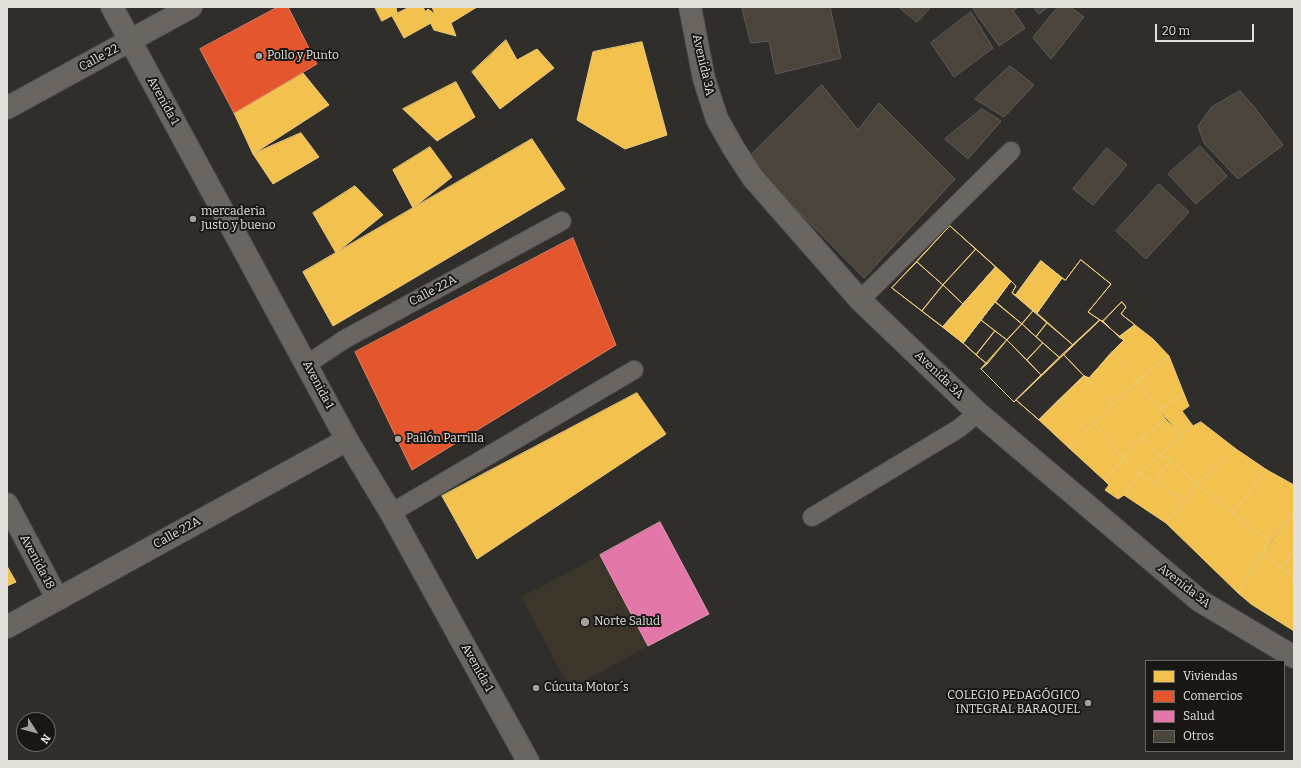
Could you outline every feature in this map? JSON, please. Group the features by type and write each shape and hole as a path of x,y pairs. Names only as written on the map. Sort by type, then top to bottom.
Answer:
{"street":[{"name":"Avenida 1","path":"112,7 347,440 392,513 528,761"},
{"name":"Calle 22","path":"7,108 191,7"},
{"name":"Avenida 3A","path":"690,7 704,80 717,119 734,149 753,178 860,300 978,413 1200,601 1294,657"},
{"name":"Calle 22A","path":"7,627 57,598 347,440"},
{"name":"Avenida 18","path":"7,504 57,598"}],"lane":[{"path":"860,300 1011,151"},
{"name":"Calle 22A","path":"306,365 345,339 562,221"},
{"path":"392,513 634,370"},
{"path":"812,517 958,429 978,413"}],"shaded area":[{"name":"Norte Salud","path":"600,555 648,646 570,689 521,597"}],"building: Viviendas":[{"path":"375,7 396,7 397,13 382,21"},
{"path":"410,7 423,7 431,23 404,38 392,16"},
{"path":"432,7 477,7 451,23 456,36 434,30 425,12 428,9 435,14"},
{"path":"506,40 517,60 537,49 554,68 500,109 472,72"},
{"path":"642,42 667,135 625,149 577,120 593,52"},
{"path":"303,73 329,105 253,154 234,113"},
{"path":"456,82 475,117 437,141 403,109"},
{"path":"301,133 319,157 273,184 253,154"},
{"path":"532,139 565,189 333,326 303,272"},
{"path":"430,147 452,177 413,208 393,170"},
{"path":"355,186 383,215 336,253 313,213"},
{"path":"950,226 1011,281 963,343 892,288"},
{"path":"950,226 976,249 943,285 917,262"},
{"path":"976,249 996,267 963,304 943,285"},
{"path":"1081,260 1111,284 1088,312 1100,320 1014,402 981,369 987,364 963,343 1011,281 1016,286 1012,293 1016,295 1041,261 1065,280"},
{"path":"1081,260 1111,284 1088,312 1100,320 1073,345 1037,313 1062,278 1065,280"},
{"path":"1041,261 1062,278 1037,313 1016,295"},
{"path":"1041,261 1062,278 1037,313 1016,295"},
{"path":"917,262 943,285 922,311 892,288"},
{"path":"996,267 1011,281 963,343 943,327"},
{"path":"996,267 1011,281 963,343 943,327"},
{"path":"1011,281 1016,286 1012,293 1033,311 1022,324 996,302"},
{"path":"943,285 963,304 943,327 922,311"},
{"path":"995,302 1022,324 1007,340 981,320"},
{"path":"1122,302 1126,307 1121,314 1135,325 1119,337 1124,340 1089,378 1084,376 1039,420 1016,400 1100,320 1103,321"},
{"path":"1122,302 1126,307 1121,314 1135,325 1119,337 1103,321"},
{"path":"1033,311 1047,323 1036,337 1022,324"},
{"path":"981,320 995,331 976,355 963,343"},
{"path":"1100,320 1124,340 1089,378 1084,376 1063,354"},
{"path":"1047,323 1073,345 1060,358 1036,337"},
{"path":"1022,324 1043,343 1027,360 1007,340"},
{"path":"1135,325 1153,339 1169,356 1138,381 1112,352 1124,340 1119,337"},
{"path":"995,331 1007,340 987,364 976,355"},
{"path":"1007,340 1041,375 1014,402 981,369"},
{"path":"1043,343 1060,358 1041,375 1027,360"},
{"path":"1112,352 1138,381 1114,404 1084,376 1089,378"},
{"path":"1063,354 1084,376 1039,420 1016,400"},
{"path":"1169,356 1184,394 1159,410 1138,381"},
{"path":"1084,376 1114,404 1087,430 1058,401"},
{"path":"1138,381 1166,420 1142,437 1123,458 1094,423"},
{"path":"637,393 666,434 477,559 442,496"},
{"path":"1184,394 1189,406 1182,411 1193,426 1182,436 1159,410"},
{"path":"1058,401 1087,430 1069,448 1039,420"},
{"path":"1166,420 1182,436 1160,455 1142,437"},
{"path":"1201,422 1236,449 1197,485 1171,460 1160,455 1193,426"},
{"path":"1094,423 1123,458 1105,481 1069,448"},
{"path":"1142,437 1160,455 1139,474 1123,458"},
{"path":"1236,449 1267,470 1233,513 1197,485"},
{"path":"1160,455 1171,460 1155,483 1139,474"},
{"path":"1123,458 1139,474 1124,495 1118,499 1105,490 1109,485 1105,481"},
{"path":"1171,460 1197,485 1185,500 1155,483"},
{"path":"1267,470 1294,485 1294,511 1270,542 1233,513"},
{"path":"1139,474 1185,500 1166,523 1124,495"},
{"path":"1197,485 1270,542 1238,593 1166,523"},
{"path":"1294,511 1294,550 1282,569 1262,554"},
{"path":"1294,550 1294,578 1282,569"},
{"path":"1262,554 1294,578 1294,631 1251,604 1238,593"},
{"path":"7,566 16,582 7,586"}],"building: Comercios":[{"name":"Pollo y Punto","path":"278,7 288,7 317,64 234,113 200,49"},
{"path":"573,238 616,345 412,470 355,352"}],"building: Salud":[{"path":"660,522 709,614 648,646 600,555"}],"building: Otros":[{"path":"742,7 830,7 841,58 776,74 769,41 751,43"},
{"path":"899,7 931,7 917,22"},
{"path":"976,7 1018,7 1013,11 1025,28 999,46 973,9"},
{"path":"1034,7 1048,7 1039,14"},
{"path":"1058,7 1070,7 1084,17 1051,59 1033,38"},
{"path":"971,12 993,48 954,77 931,43"},
{"path":"1010,66 1034,85 1004,117 975,99"},
{"path":"822,85 858,130 879,103 955,179 864,278 747,159"},
{"path":"1240,91 1283,145 1238,179 1204,143 1198,126 1212,107"},
{"path":"982,109 1001,121 968,159 945,139"},
{"path":"1200,146 1227,176 1196,204 1168,174"},
{"path":"1107,148 1127,165 1093,205 1073,189"},
{"path":"1159,184 1189,212 1146,259 1116,231"}],"place":[{"name":"Pollo y Punto","path":"259,56"},
{"name":"mercaderia Justo y bueno","path":"193,219"},
{"name":"Pailón Parrilla","path":"398,439"},
{"name":"Norte Salud","path":"585,622"},
{"name":"Cúcuta Motor´s","path":"536,688"},
{"name":"COLEGIO PEDAGÓGICO INTEGRAL BARAQUEL","path":"1088,703"}]}
